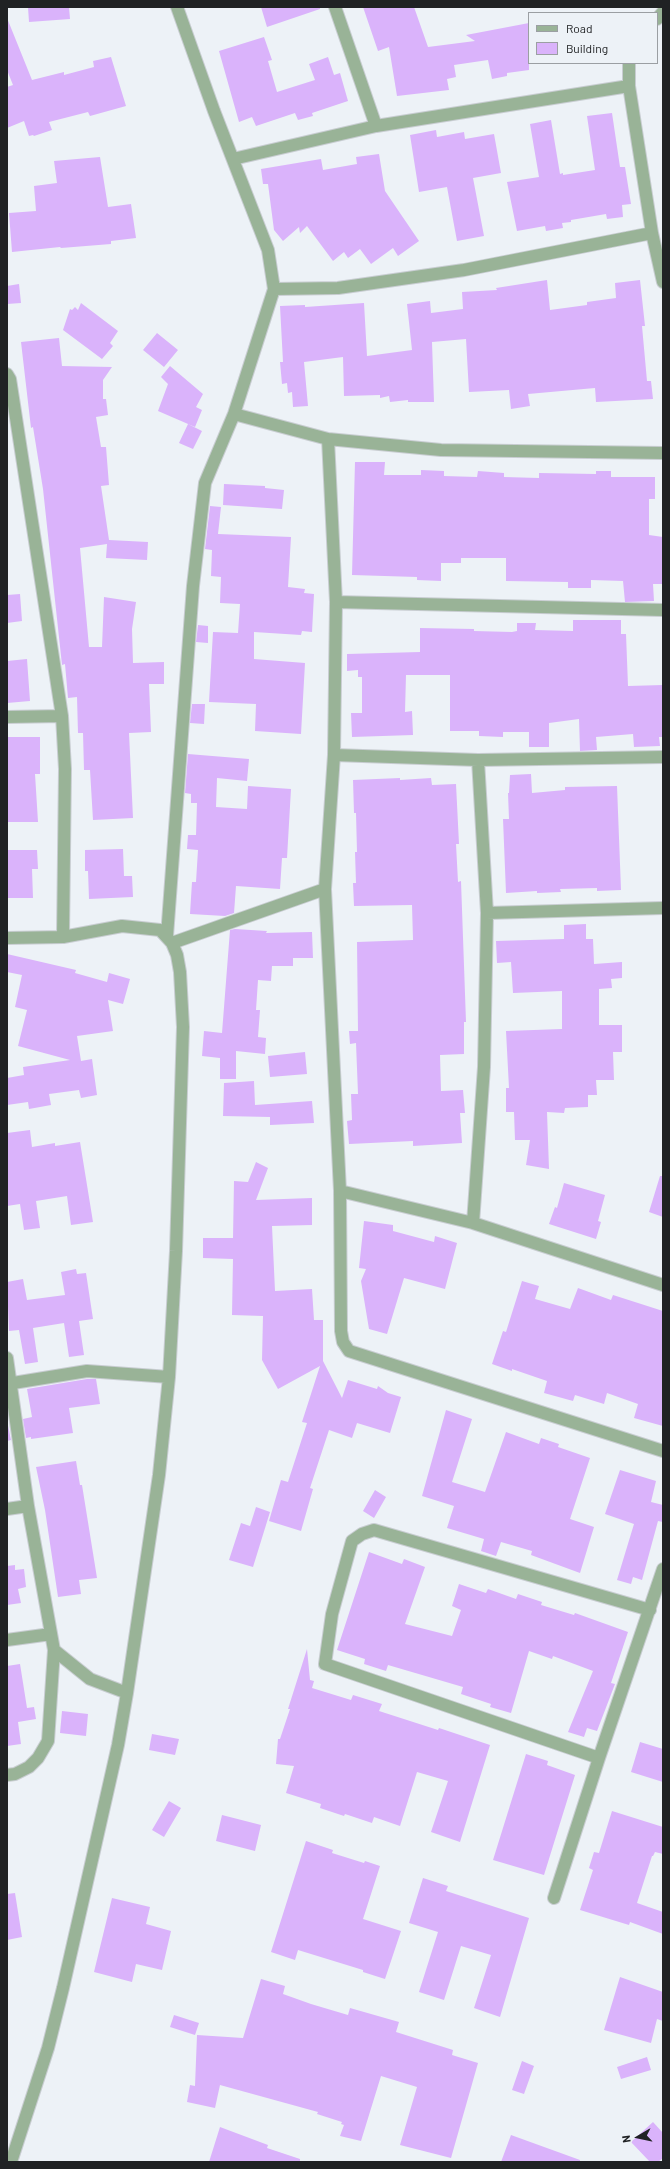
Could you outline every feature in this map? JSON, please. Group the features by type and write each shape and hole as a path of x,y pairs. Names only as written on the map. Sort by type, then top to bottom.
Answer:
{"street":[{"path":"11,2162 48,2048 118,1745 160,1475 169,1377 176,1251 183,1027 180,972 170,939 193,586 205,482 234,414 274,289 268,250 177,7"},
{"path":"335,7 376,126"},
{"path":"629,64 629,86 652,232 663,282"},
{"path":"233,159 376,126 629,86"},
{"path":"274,289 338,288 464,270 652,232"},
{"path":"7,374 10,379 62,716 65,769 63,937"},
{"path":"234,414 328,438 441,450 663,453"},
{"path":"328,438 336,602 334,755 326,889 340,1191 341,1331 343,1342 349,1350 663,1450"},
{"path":"336,602 663,610"},
{"path":"7,717 62,716"},
{"path":"334,755 478,760 663,757"},
{"path":"473,1223 484,1067 486,913 478,760"},
{"path":"170,939 326,889"},
{"path":"486,913 663,908"},
{"path":"7,938 63,937 122,926 160,930 170,939"},
{"path":"340,1191 473,1223 663,1285"},
{"path":"7,1358 9,1384 28,1506 54,1650 48,1742 38,1758 29,1767 7,1775"},
{"path":"9,1384 87,1371 169,1377"},
{"path":"7,1509 28,1506"},
{"path":"599,1758 325,1664 332,1614 352,1541 362,1534 374,1530 650,1610"},
{"path":"554,1898 599,1758 663,1569"},
{"path":"7,1640 51,1634"},
{"path":"54,1650 90,1680 127,1692"}],"building":[{"path":"28,7 69,7 70,19 29,22"},
{"path":"261,7 320,7 320,9 267,27"},
{"path":"363,7 414,7 428,47 475,41 466,35 528,23 529,70 507,73 507,76 492,79 488,60 454,65 456,77 447,79 449,90 397,96 389,47 378,51"},
{"path":"7,18 32,80 64,72 64,75 94,67 93,61 111,57 126,106 90,116 88,112 49,122 52,130 34,136 29,136 24,121 7,128 7,87 13,85 7,70"},
{"path":"264,37 272,60 268,61 277,92 315,80 309,64 328,57 334,75 340,73 348,101 312,113 313,116 298,120 295,113 256,126 252,117 239,122 219,51"},
{"path":"612,113 620,167 625,167 631,204 622,205 623,217 607,219 606,214 571,220 571,222 562,223 563,228 546,231 545,226 517,231 507,182 539,177 530,124 551,120 560,174 563,173 563,175 595,170 587,116"},
{"path":"436,130 437,137 464,132 465,139 494,134 501,173 473,178 484,236 457,241 447,187 419,192 410,135"},
{"path":"379,154 385,191 419,241 398,256 393,248 371,264 360,249 348,258 344,252 333,261 307,226 300,233 299,227 283,241 274,230 268,184 263,184 261,169 321,159 323,170 357,164 356,157"},
{"path":"100,157 108,207 131,204 136,238 111,241 111,244 12,252 9,213 36,211 34,186 57,183 54,161"},
{"path":"547,280 550,310 587,305 587,302 616,298 615,283 640,280 645,326 642,326 647,381 651,381 653,399 596,402 595,388 528,394 530,406 511,409 509,390 469,392 466,339 432,342 434,402 408,402 408,400 390,402 389,396 380,398 380,395 344,396 343,357 304,362 308,406 293,407 292,392 288,393 287,383 282,384 280,362 283,362 280,306 305,305 305,307 364,303 367,356 412,350 407,304 430,301 431,313 463,309 462,292 497,290 496,288"},
{"path":"19,284 21,303 7,304 7,286"},
{"path":"81,303 118,331 110,343 113,346 102,359 63,330 70,309 72,310 75,307 78,310"},
{"path":"157,333 178,350 164,367 143,350"},
{"path":"59,338 62,366 112,367 103,380 103,399 106,399 108,415 96,417 101,447 106,447 109,485 101,486 109,540 148,542 147,560 106,558 107,544 80,548 89,647 102,647 104,597 136,602 132,629 133,663 164,662 164,684 149,684 151,732 129,733 133,818 93,820 90,770 84,770 83,733 78,733 77,697 68,698 65,664 62,665 43,489 33,427 31,428 21,342"},
{"path":"170,366 203,394 196,407 202,410 195,427 158,411 168,384 161,377"},
{"path":"188,424 202,431 193,449 179,443"},
{"path":"355,462 385,462 384,475 421,475 421,470 444,471 444,476 477,477 478,471 504,473 504,477 539,478 539,473 596,474 596,471 611,471 611,477 655,477 655,499 649,499 649,535 663,537 663,584 653,584 654,601 625,602 623,581 591,580 591,588 568,588 568,582 506,581 506,558 461,558 461,563 441,563 441,581 417,580 417,577 352,575"},
{"path":"224,484 265,486 265,488 284,490 282,509 223,505"},
{"path":"210,506 221,507 218,534 291,537 288,587 305,589 304,593 314,594 312,632 302,631 301,635 254,632 254,659 305,663 301,734 255,731 256,704 209,702 213,632 238,633 240,604 220,603 221,577 211,576 212,550 205,549"},
{"path":"20,594 22,621 7,623 7,595"},
{"path":"573,620 621,620 621,634 626,634 628,686 663,685 663,737 659,737 660,746 634,747 633,734 596,737 597,750 580,751 579,719 549,723 549,747 529,747 529,732 503,732 503,737 479,736 479,731 450,731 450,675 406,675 405,712 412,711 413,735 352,737 351,713 362,713 362,677 358,677 358,670 347,671 347,654 420,652 420,628 474,629 474,631 512,632 517,631 517,623 536,623 535,630 573,631"},
{"path":"198,625 208,626 208,643 196,642"},
{"path":"27,659 30,701 7,703 7,661"},
{"path":"192,704 205,704 204,724 190,723"},
{"path":"7,737 40,737 40,774 35,774 38,822 7,822"},
{"path":"188,754 249,759 247,781 217,778 216,807 247,809 248,786 291,789 287,858 282,858 280,889 236,886 234,913 225,916 190,914 192,882 196,882 198,850 187,849 188,835 196,835 197,803 191,803 191,794 185,793"},
{"path":"531,774 532,793 565,790 565,787 617,786 621,890 597,891 597,888 560,889 561,892 537,893 537,891 506,893 503,819 509,819 508,793 510,775"},
{"path":"400,778 400,780 431,778 432,785 456,784 459,844 456,844 458,882 461,881 466,1022 464,1022 464,1054 440,1055 441,1091 463,1090 465,1113 460,1113 462,1143 413,1146 413,1141 349,1144 347,1121 352,1120 351,1094 358,1094 356,1043 350,1044 349,1031 358,1031 357,942 413,940 412,905 354,906 353,883 356,883 355,852 357,852 353,780"},
{"path":"123,849 124,876 132,876 133,897 89,899 88,871 85,871 85,850"},
{"path":"7,850 37,850 38,869 32,869 33,898 7,898"},
{"path":"586,924 586,939 593,939 594,964 622,962 622,978 611,979 612,988 599,989 599,1025 622,1025 622,1052 613,1052 614,1080 596,1080 597,1095 588,1095 588,1107 565,1108 564,1113 547,1112 549,1169 526,1165 530,1140 515,1140 514,1112 506,1112 506,1088 509,1088 506,1031 562,1029 562,991 513,993 511,962 497,963 496,941 564,939 564,925"},
{"path":"230,930 267,931 266,933 312,932 313,958 293,958 293,966 272,966 271,981 258,980 256,1010 260,1010 258,1037 266,1038 265,1054 236,1051 236,1079 220,1079 220,1058 202,1056 204,1031 222,1033"},
{"path":"7,954 76,970 75,973 107,982 109,973 130,979 123,1004 108,1000 113,1031 77,1036 81,1061 92,1059 97,1095 81,1098 79,1090 49,1094 51,1105 29,1109 28,1102 7,1105 7,1078 24,1075 23,1067 70,1060 18,1046 27,1010 15,1007 22,975 7,972"},
{"path":"305,1052 307,1074 270,1077 268,1056"},
{"path":"254,1081 255,1105 312,1101 314,1123 270,1125 270,1117 223,1116 224,1083"},
{"path":"30,1130 32,1147 55,1143 55,1146 80,1142 93,1222 71,1225 67,1196 36,1201 40,1228 24,1230 20,1204 7,1206 7,1133"},
{"path":"256,1162 268,1168 256,1200 312,1198 312,1225 272,1226 275,1291 312,1289 314,1320 323,1320 323,1361 342,1398 348,1380 377,1389 378,1386 388,1393 401,1397 390,1433 357,1423 352,1438 329,1430 310,1488 313,1489 301,1531 269,1521 281,1480 288,1482 307,1423 302,1422 320,1366 278,1389 262,1360 263,1316 232,1315 233,1259 203,1258 203,1238 233,1238 234,1181 248,1182"},
{"path":"660,1176 663,1176 663,1217 649,1212"},
{"path":"564,1183 605,1195 598,1221 601,1222 596,1239 549,1224 555,1207 557,1208"},
{"path":"364,1221 393,1225 393,1231 434,1242 435,1236 457,1243 445,1289 404,1278 387,1334 369,1329 361,1281 366,1269 359,1268"},
{"path":"76,1269 77,1274 86,1273 93,1319 79,1321 84,1355 69,1357 64,1323 33,1328 38,1362 25,1364 19,1330 9,1331 7,1282 23,1279 27,1300 65,1295 61,1272"},
{"path":"522,1281 539,1286 535,1299 570,1309 578,1288 611,1300 613,1295 663,1311 663,1426 634,1418 638,1404 607,1393 604,1404 575,1395 573,1401 544,1393 547,1381 492,1364 503,1331 506,1332"},
{"path":"87,1379 96,1379 100,1404 69,1408 73,1433 31,1439 31,1437 26,1438 23,1419 32,1417 27,1389"},
{"path":"446,1410 472,1419 452,1482 485,1492 506,1432 539,1444 541,1438 559,1444 558,1447 590,1458 570,1519 594,1527 580,1573 531,1555 532,1551 501,1542 496,1556 481,1551 484,1539 447,1528 454,1506 422,1496"},
{"path":"7,1421 11,1440 7,1441"},
{"path":"76,1461 80,1485 82,1485 97,1578 79,1580 81,1594 58,1597 45,1510 36,1467"},
{"path":"620,1470 656,1481 651,1502 663,1505 663,1522 658,1521 642,1580 633,1577 631,1584 617,1580 634,1524 605,1514"},
{"path":"375,1490 386,1497 374,1518 363,1511"},
{"path":"256,1507 270,1512 253,1567 229,1560 241,1523 250,1526"},
{"path":"369,1552 402,1564 404,1559 425,1567 405,1624 452,1636 461,1610 452,1606 459,1584 486,1593 488,1589 516,1599 518,1594 542,1602 541,1605 574,1615 575,1613 628,1632 611,1683 615,1684 597,1731 587,1728 584,1737 568,1732 593,1671 553,1656 552,1659 529,1651 511,1713 490,1707 491,1704 461,1694 463,1687 388,1665 386,1671 364,1664 365,1659 337,1650"},
{"path":"15,1565 15,1570 24,1569 26,1587 18,1589 21,1603 7,1605 7,1566"},
{"path":"307,1649 310,1680 314,1681 312,1688 351,1700 353,1695 382,1704 379,1711 438,1730 439,1728 490,1745 460,1842 431,1832 448,1781 417,1772 400,1826 374,1817 372,1823 345,1814 344,1816 320,1808 321,1804 286,1793 294,1766 276,1764 278,1739 280,1739 290,1709 288,1709"},
{"path":"20,1664 27,1708 34,1707 36,1719 18,1722 21,1744 7,1746 7,1666"},
{"path":"62,1711 88,1714 86,1736 60,1733"},
{"path":"152,1734 179,1739 175,1755 149,1750"},
{"path":"640,1742 663,1749 663,1782 631,1772"},
{"path":"526,1754 548,1761 547,1765 575,1775 544,1875 493,1860"},
{"path":"169,1801 181,1808 164,1837 152,1830"},
{"path":"612,1811 663,1827 663,1854 655,1852 652,1856 637,1903 663,1912 663,1934 630,1922 629,1925 580,1910 593,1870 589,1868 594,1852 599,1853"},
{"path":"222,1815 261,1825 255,1851 216,1841"},
{"path":"306,1841 333,1850 332,1853 364,1863 365,1861 380,1866 363,1919 401,1931 385,1979 363,1972 363,1970 298,1950 295,1960 271,1952"},
{"path":"423,1878 448,1886 446,1891 529,1918 500,2017 474,2008 491,1955 461,1946 444,2000 419,1992 438,1932 409,1923"},
{"path":"15,1893 22,1937 7,1940 7,1894"},
{"path":"112,1898 150,1907 146,1924 171,1931 162,1970 136,1964 132,1982 94,1972"},
{"path":"620,1977 663,1992 663,2021 657,2019 651,2043 604,2030"},
{"path":"261,1979 285,1986 283,1994 311,2004 348,2015 350,2008 399,2022 396,2032 453,2050 452,2055 478,2063 451,2158 400,2145 417,2087 381,2076 361,2141 340,2136 344,2125 341,2124 342,2122 317,2114 318,2112 220,2085 215,2108 187,2102 190,2085 195,2086 197,2035 243,2038"},
{"path":"174,2015 199,2023 195,2035 170,2027"},
{"path":"647,2057 651,2070 621,2079 617,2067"},
{"path":"522,2061 534,2066 524,2094 512,2090"},
{"path":"653,2122 663,2133 663,2158 658,2162 650,2162 631,2142"},
{"path":"220,2127 268,2145 267,2148 300,2159 300,2162 209,2162"},
{"path":"511,2135 580,2160 580,2162 501,2162"}]}
